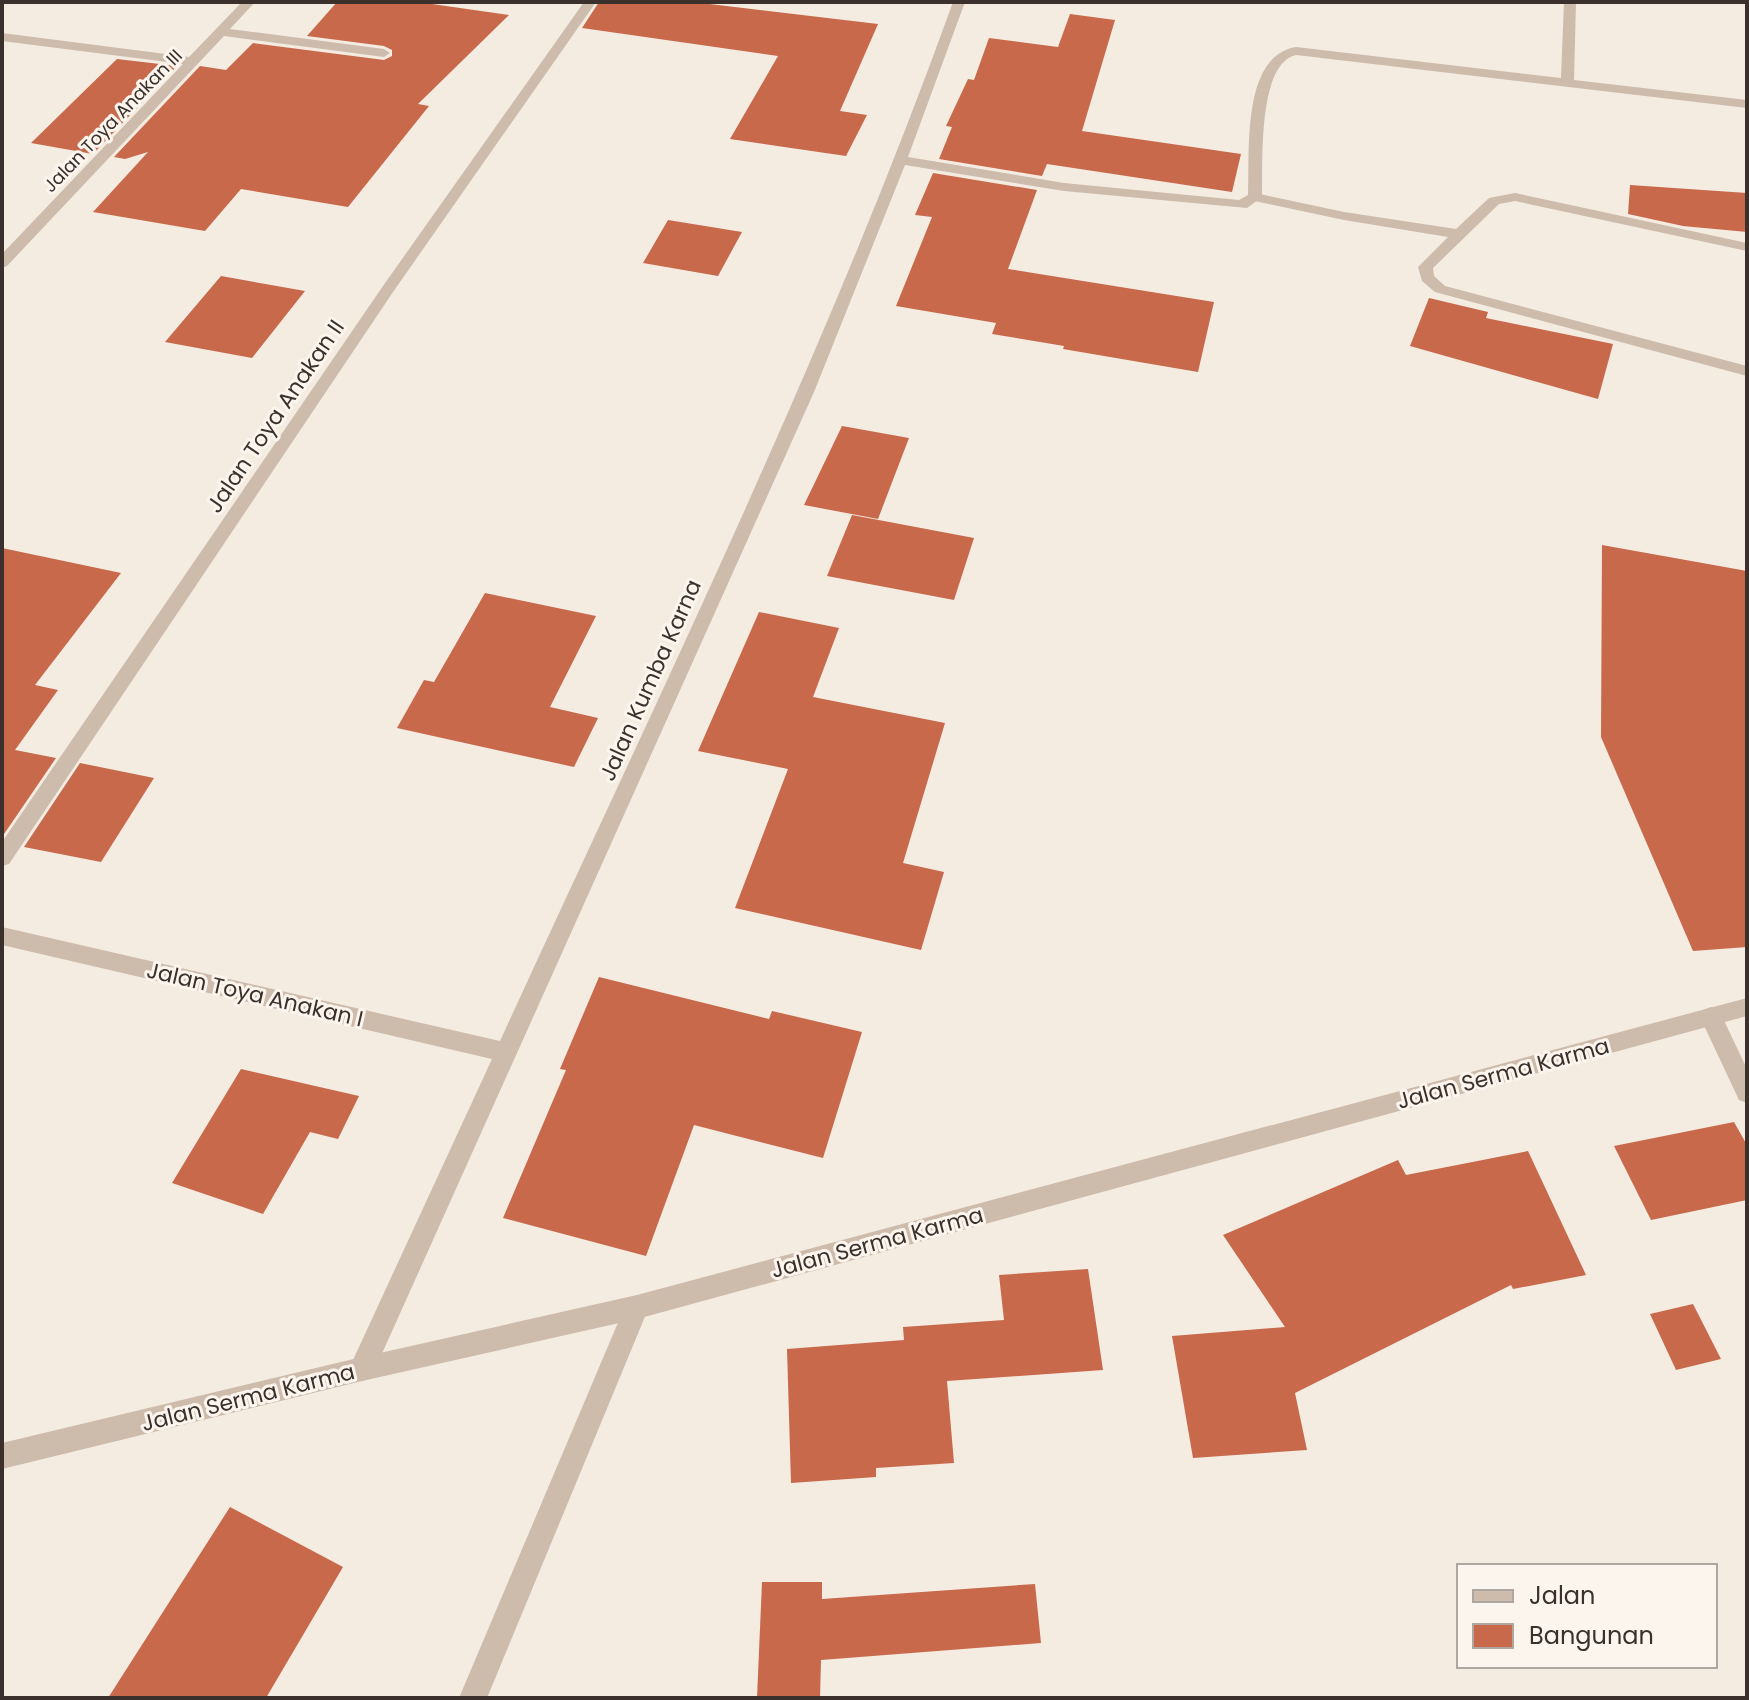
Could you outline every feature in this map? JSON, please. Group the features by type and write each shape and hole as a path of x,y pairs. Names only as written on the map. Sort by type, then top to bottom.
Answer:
{"street":[{"name":"Jalan Toya Anakan III","path":"2,263 249,2"},
{"name":"Jalan Toya Anakan II","path":"2,858 388,289 590,2"},
{"name":"Jalan Kumba Karna","path":"362,1369 806,392 900,160 959,2"},
{"path":"1567,83 1570,2"},
{"path":"222,32 384,53"},
{"path":"2,37 194,62"},
{"path":"1255,197 1260,117 1268,70 1286,52 1747,104"},
{"path":"900,160 1064,187 1225,205 1242,205 1255,197 1344,216 1458,234"},
{"path":"1747,247 1515,197 1494,201 1425,267 1427,278 1440,289 1747,371"},
{"name":"Jalan Toya Anakan I","path":"2,936 508,1053"},
{"name":"Jalan Serma Karma","path":"2,1456 362,1369 637,1307 1747,1007"},
{"path":"1711,1017 1747,1093"},
{"path":"473,1698 637,1307"}],"building":[{"path":"337,2 418,2 509,15 418,104 429,106 348,207 241,189 205,231 93,212 148,152 125,159 114,157 200,66 226,70 253,43 384,60 392,56 392,50 384,46 307,36"},
{"path":"599,2 693,2 878,24 840,111 867,115 846,156 730,139 778,56 582,28"},
{"path":"1070,14 1115,20 1082,131 1241,154 1232,192 1047,164 1042,176 939,159 952,127 946,126 968,79 974,80 989,38 1058,47"},
{"path":"117,59 177,66 93,154 31,143"},
{"path":"933,173 1037,190 1008,269 1214,302 1198,372 992,334 996,323 896,306 932,217 915,215"},
{"path":"1630,185 1747,193 1747,232 1683,226 1628,214"},
{"path":"668,220 742,232 718,276 643,263"},
{"path":"221,276 305,291 252,358 165,342"},
{"path":"1429,298 1488,312 1486,318 1613,344 1598,399 1410,346"},
{"path":"842,426 909,438 878,519 804,505"},
{"path":"852,515 974,538 954,600 827,576"},
{"path":"1602,545 1747,571 1747,947 1693,951 1601,737"},
{"path":"2,548 121,573 35,685 58,690 15,750 56,758 2,837"},
{"path":"485,593 596,616 550,707 598,718 574,767 397,728 424,680 434,682"},
{"path":"759,612 839,628 813,697 945,723 903,863 944,872 921,950 735,908 788,769 698,751"},
{"path":"80,763 154,778 101,862 24,847"},
{"path":"599,977 769,1019 772,1011 862,1032 823,1158 694,1125 646,1256 503,1218 566,1070 560,1069"},
{"path":"241,1069 359,1096 338,1139 310,1132 263,1214 172,1183"},
{"path":"1734,1122 1747,1145 1747,1200 1651,1220 1614,1146"},
{"path":"1528,1151 1586,1275 1513,1289 1511,1285 1295,1393 1307,1450 1193,1458 1172,1336 1285,1327 1223,1235 1398,1160 1406,1175"},
{"path":"1088,1269 1103,1370 947,1381 954,1463 876,1468 876,1477 791,1483 787,1349 904,1340 903,1327 1004,1320 999,1275"},
{"path":"1693,1304 1721,1359 1676,1370 1650,1314"},
{"path":"230,1507 343,1567 266,1698 108,1698"},
{"path":"762,1582 822,1582 822,1599 1035,1584 1041,1643 821,1660 820,1698 757,1698"}]}
